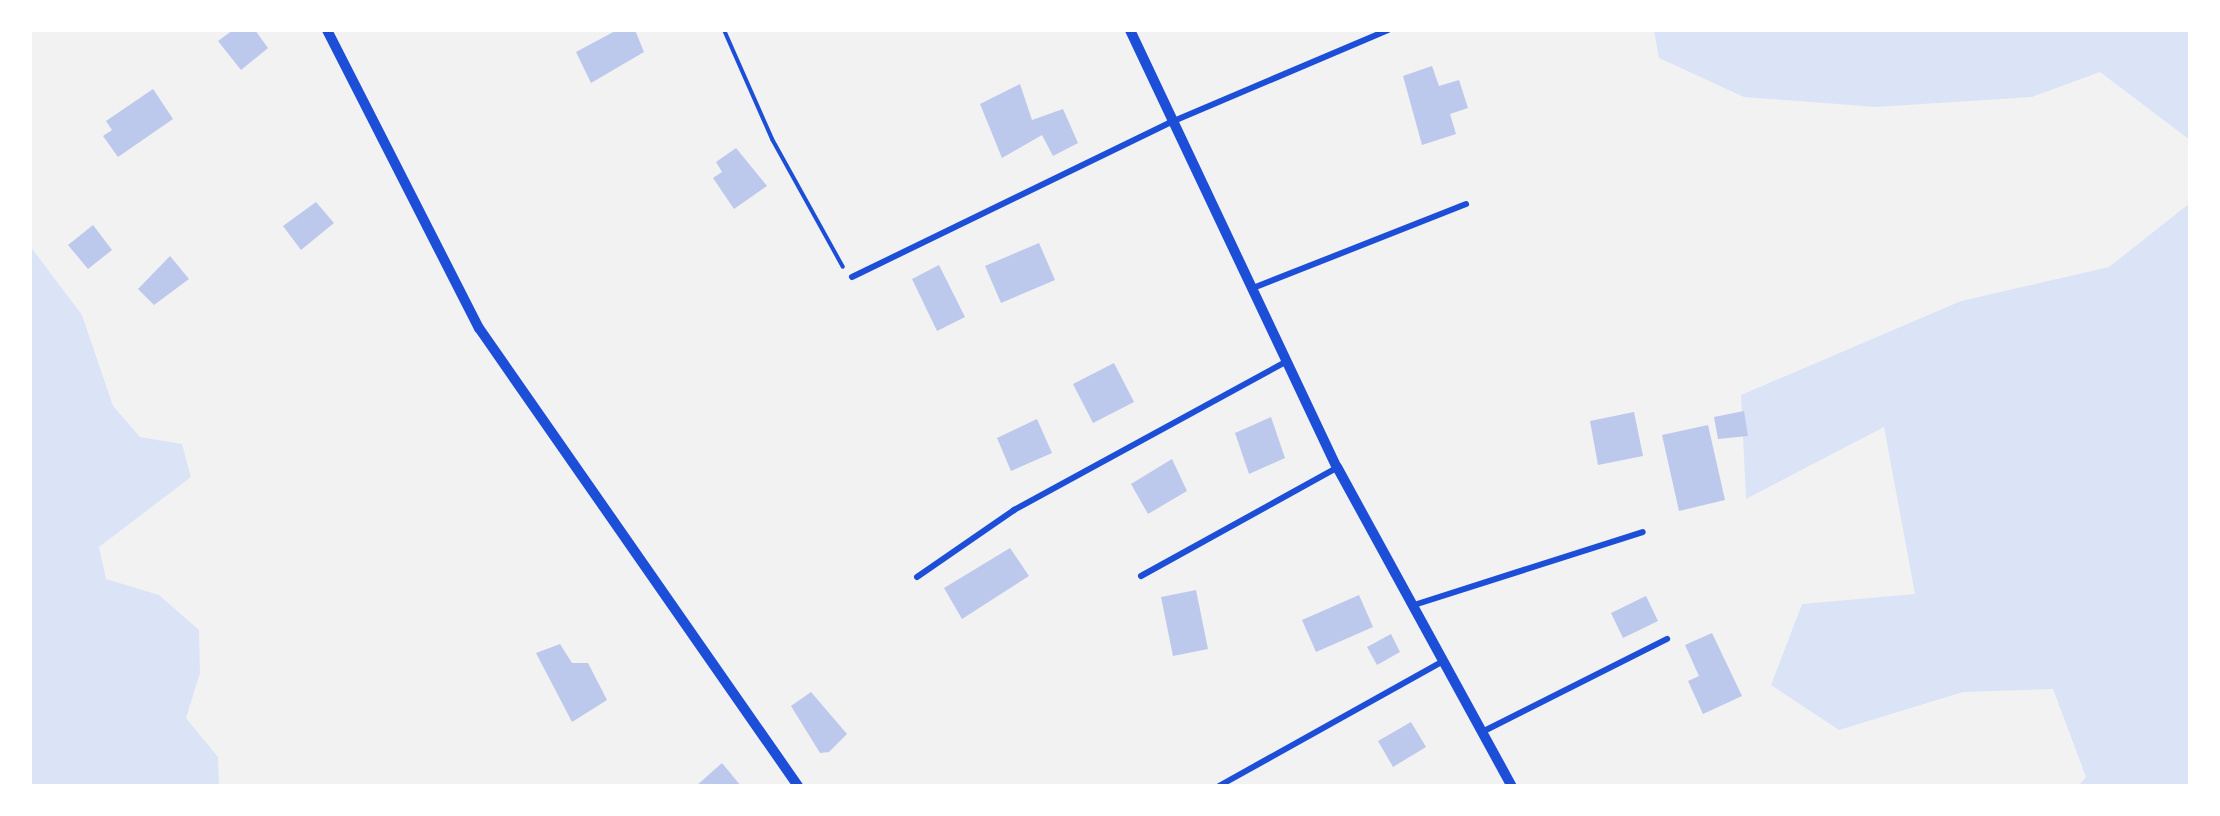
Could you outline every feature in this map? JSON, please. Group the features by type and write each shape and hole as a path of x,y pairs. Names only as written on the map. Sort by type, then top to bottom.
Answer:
{"street":[{"path":"326,30 479,328 798,786"},
{"path":"1130,30 1168,123 1337,467 1512,786"}],"lane":[{"path":"852,277 1168,123 1388,30"},
{"path":"1252,289 1466,204"},
{"path":"918,578 1014,510 1286,362"},
{"path":"1141,576 1337,467"},
{"path":"1412,605 1643,532"},
{"path":"1484,731 1667,639"},
{"path":"1219,786 1442,662"}],"path":[{"path":"724,30 772,139 852,277"}],"shaded area":[{"path":"1654,30 2190,30 2190,140 2100,72 2032,97 1876,107 1744,97 1659,58"},
{"path":"2190,203 2190,786 2078,786 2086,777 2053,689 1963,692 1839,730 1771,685 1802,604 1915,594 1884,427 1746,499 1741,395 1961,301 2109,267"},
{"path":"30,246 82,315 113,406 140,437 182,444 191,477 99,547 106,579 159,595 199,630 200,673 186,718 218,757 219,786 30,786"}],"building":[{"path":"233,30 255,30 268,48 241,70 218,41"},
{"path":"617,30 635,30 644,52 591,83 576,52"},
{"path":"1432,66 1439,86 1459,80 1468,108 1450,114 1456,134 1422,145 1403,76"},
{"path":"1020,84 1032,120 1063,109 1078,143 1053,156 1042,135 1002,158 980,104"},
{"path":"153,89 173,119 118,157 103,136 112,130 106,121"},
{"path":"736,148 767,186 734,209 713,178 722,172 716,162"},
{"path":"316,202 334,223 301,250 283,226"},
{"path":"93,225 112,250 88,269 68,245"},
{"path":"1039,243 1055,280 1001,303 985,266"},
{"path":"170,256 189,279 154,305 138,289"},
{"path":"939,265 965,317 937,331 912,279"},
{"path":"1114,363 1134,402 1093,423 1073,384"},
{"path":"1744,411 1748,436 1718,439 1714,417"},
{"path":"1634,412 1643,456 1598,465 1590,421"},
{"path":"1271,417 1285,458 1249,474 1235,433"},
{"path":"1037,419 1052,453 1011,471 997,438"},
{"path":"1708,425 1725,500 1679,511 1662,435"},
{"path":"1172,459 1187,491 1148,514 1131,484"},
{"path":"1010,548 1029,576 962,619 944,588"},
{"path":"1196,590 1208,649 1173,656 1161,597"},
{"path":"1359,595 1373,627 1316,652 1302,620"},
{"path":"1646,596 1658,621 1623,638 1611,613"},
{"path":"1712,633 1742,696 1703,714 1688,681 1699,676 1685,645"},
{"path":"1391,634 1400,652 1377,665 1367,647"},
{"path":"560,644 572,663 588,663 607,700 572,722 536,653"},
{"path":"811,692 847,734 829,752 820,753 791,706"},
{"path":"1411,722 1426,747 1393,767 1378,741"},
{"path":"722,763 741,786 696,786"}]}
